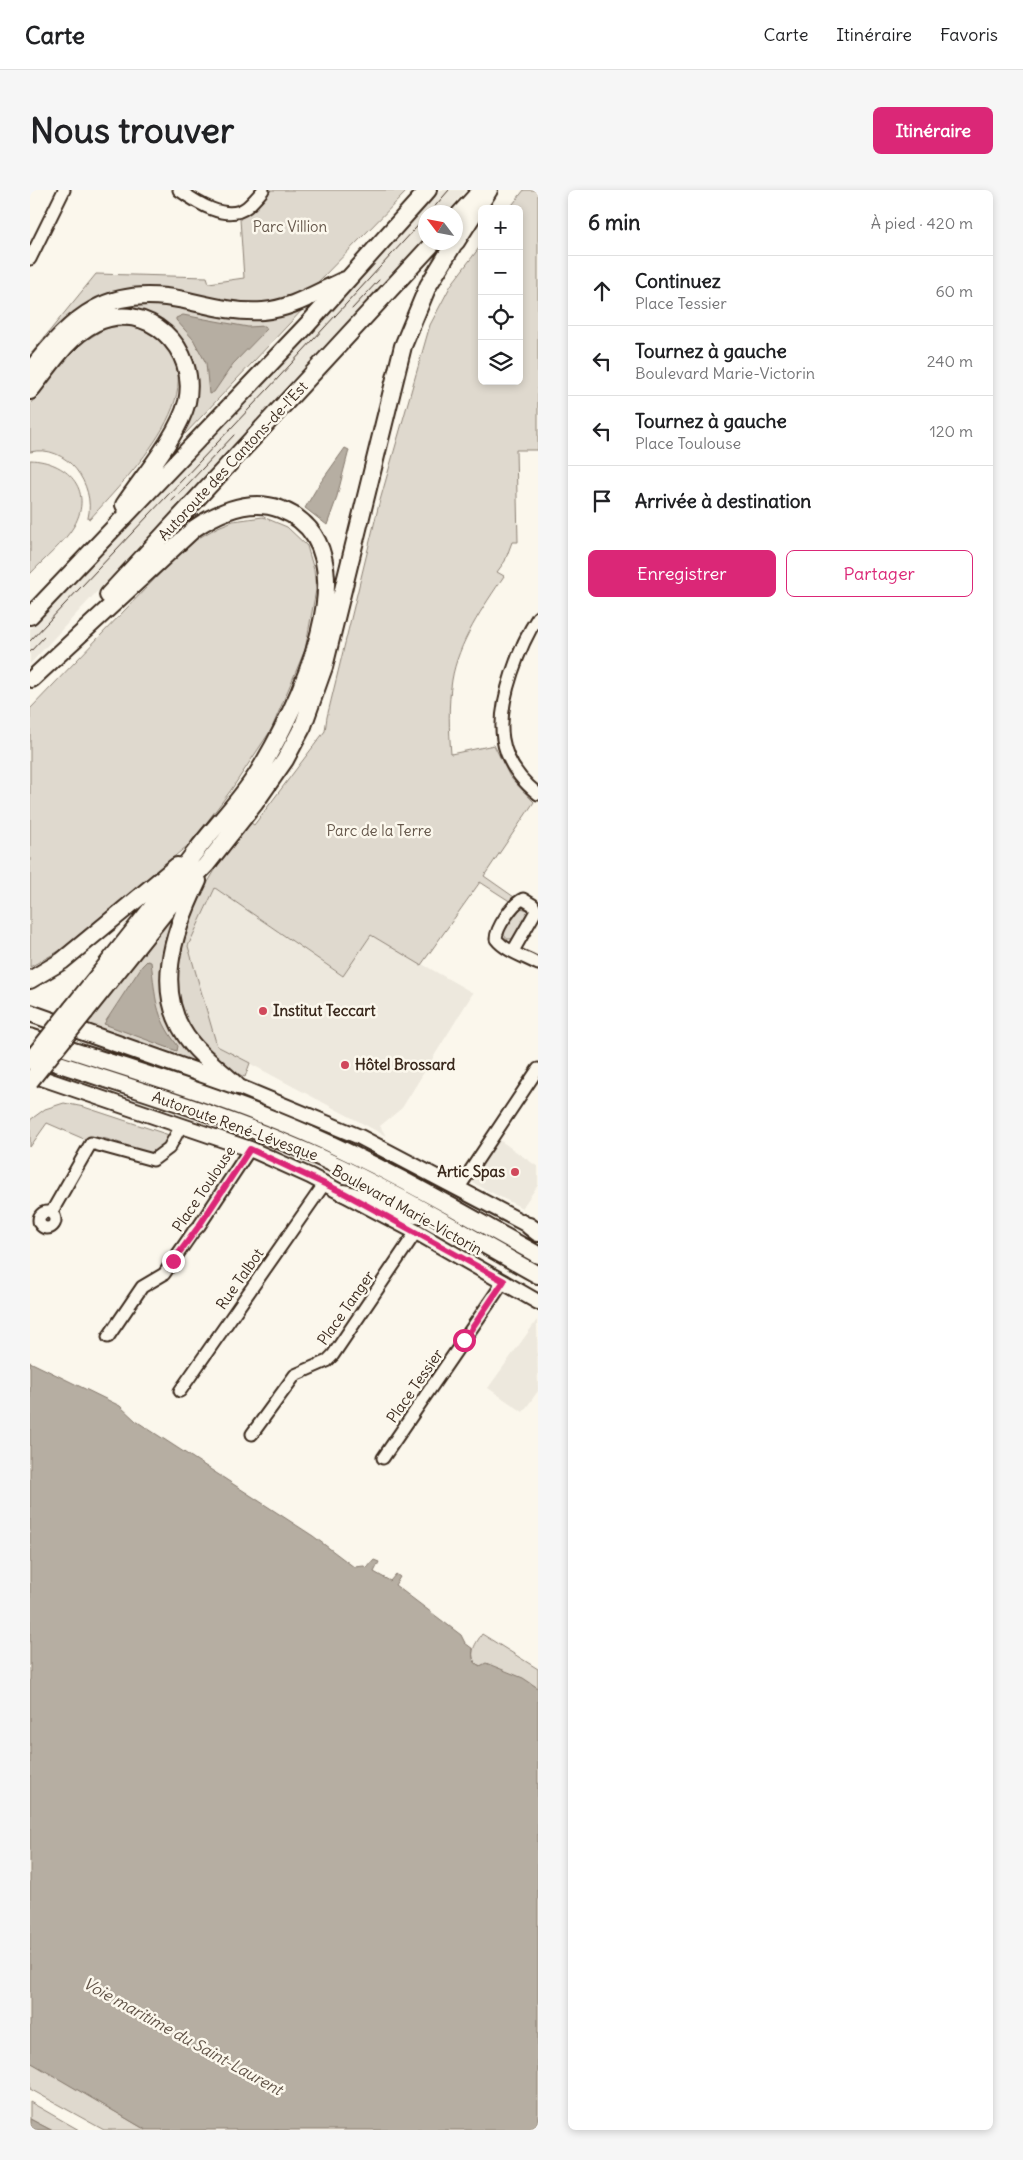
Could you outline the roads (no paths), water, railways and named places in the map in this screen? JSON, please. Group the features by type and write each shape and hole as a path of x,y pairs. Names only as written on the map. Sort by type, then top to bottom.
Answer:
{"highway":[{"path":"30,616 351,277 428,190"},
{"path":"463,210 481,190"},
{"path":"463,230 489,190"},
{"name":"Autoroute des Cantons-de-l'Est","path":"31,680 427,250"},
{"path":"30,1061 78,1010 206,865 279,770 297,737 313,702 324,667 403,346 428,286 450,250"},
{"path":"30,370 50,345 75,320 89,310 115,299 134,296 156,296 238,311 263,311 292,304 351,277"},
{"path":"30,391 74,339 90,326 108,319 130,317 151,323 168,335 183,356 188,373 188,391 179,422 96,547"},
{"path":"30,1081 78,1010 198,849 233,808 262,767 286,722 308,668 324,608 326,578 319,544 307,526 291,514 267,506 240,507 212,517 195,528 31,680"},
{"path":"30,980 70,955 198,849"},
{"path":"206,865 184,911 174,938 169,962 170,992 175,1012 186,1036 205,1057 238,1086"},
{"path":"30,1013 238,1086"},
{"name":"Autoroute René-Lévesque","path":"30,1037 236,1106 306,1132 380,1168 538,1255"},
{"name":"Autoroute René-Lévesque","path":"30,1055 274,1138 357,1175 538,1275"},
{"path":"344,1193 451,1227"}],"main road":[{"name":"Boulevard Marie-Victorin","path":"30,1074 250,1149 344,1193 504,1281 538,1302"},
{"path":"238,1086 360,1137 535,1230"}],"street":[{"path":"179,190 208,209 230,212 246,208 263,190"},
{"path":"30,259 59,191"},
{"path":"538,617 521,647 505,695 501,721 502,740 511,762 524,782 538,794"},
{"path":"513,951 538,964"},
{"path":"458,1189 537,1071"},
{"path":"50,1213 91,1143 154,1160 169,1148 180,1126"},
{"name":"Place Toulouse","path":"108,1337 142,1287 166,1271 202,1222 250,1149"},
{"name":"Rue Talbot","path":"180,1391 324,1183"},
{"name":"Place Tanger","path":"252,1434 295,1375 327,1361 333,1355 416,1232"},
{"name":"Place Tessier","path":"383,1458 504,1281"}],"water":[{"path":"183,315 248,327 265,326 267,329 233,364 214,392 209,394 206,363 193,339 176,320 176,318"},
{"path":"345,448 349,450 336,500 327,525 305,508"},
{"path":"147,961 151,962 155,996 160,1015 164,1025 178,1046 177,1051 104,1024"},
{"name":"Voie maritime du Saint-Laurent","path":"30,1362 120,1406 136,1421 313,1536 354,1567 364,1566 367,1568 374,1560 379,1562 374,1572 390,1581 396,1574 400,1577 395,1585 461,1635 465,1643 473,1649 475,1663 480,1666 486,1663 523,1678 538,1688 538,2130 146,2130 30,2062"},
{"path":"30,2119 51,2130 30,2130"}],"tram line":[{"path":"436,205 449,190"},
{"path":"30,641 268,389 418,226"},
{"path":"352,309 379,280"},
{"path":"172,501 234,435"},
{"path":"30,652 44,637"}],"place":[{"name":"Institut Teccart","path":"263,1011"},
{"name":"Hôtel Brossard","path":"345,1065"},
{"name":"Artic Spas","path":"515,1172"}],"park label":[{"name":"Parc Villion","path":"290,227"},
{"name":"Parc de la Terre","path":"379,831"}]}
